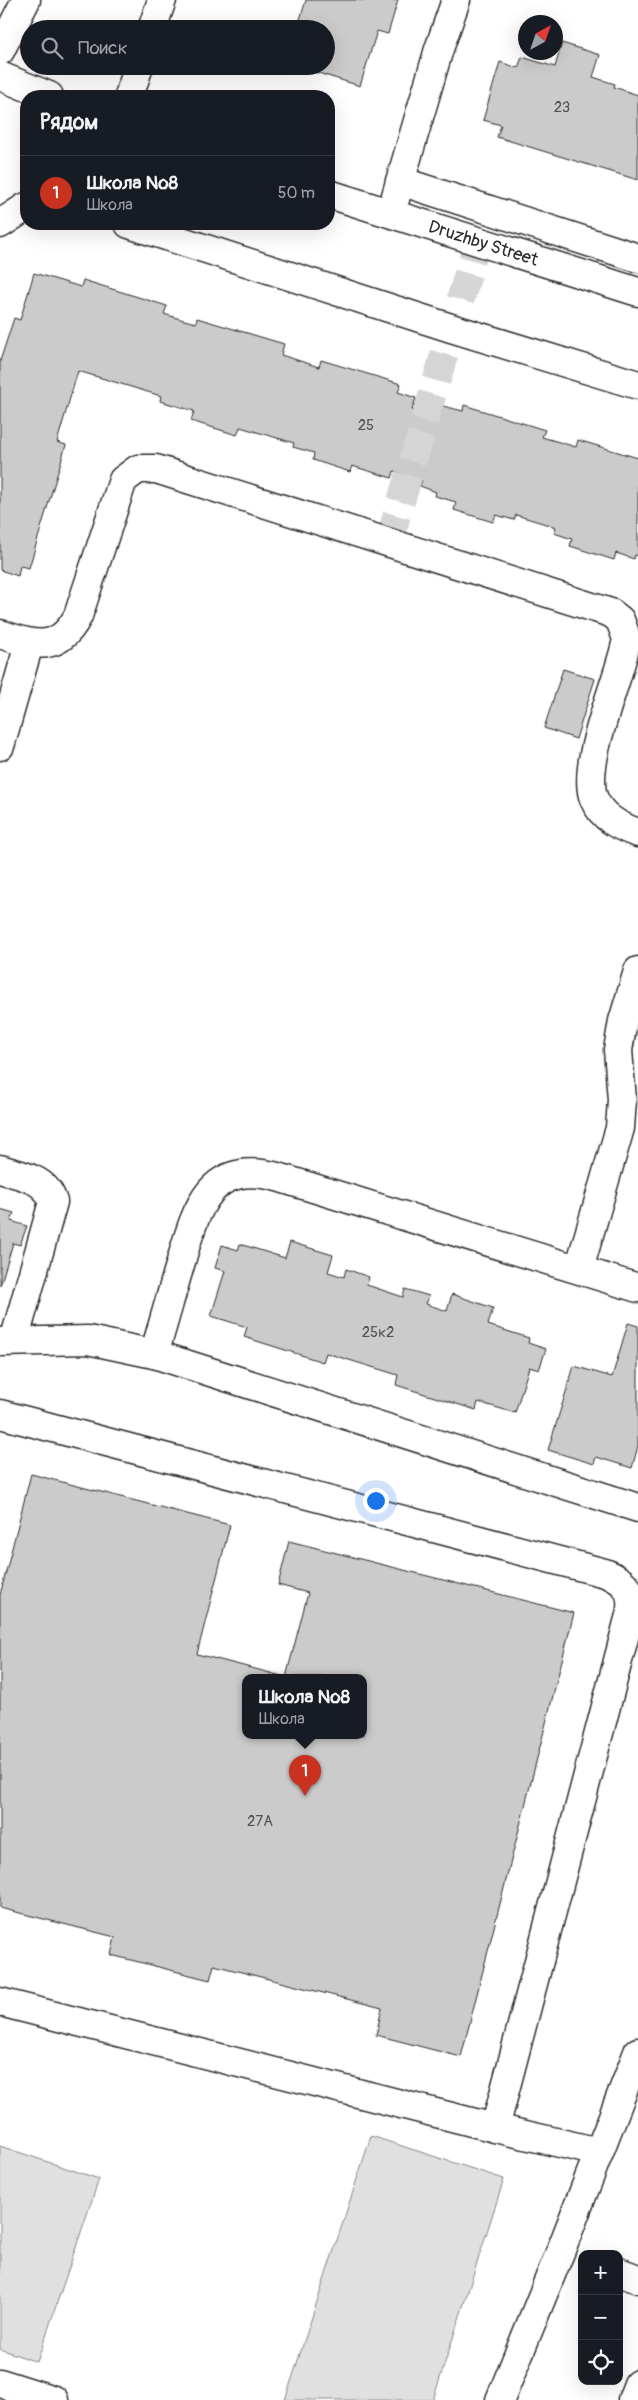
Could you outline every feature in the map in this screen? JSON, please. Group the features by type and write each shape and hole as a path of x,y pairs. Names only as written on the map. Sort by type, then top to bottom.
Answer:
{"street":[{"path":"0,51 26,0"},
{"path":"155,20 162,0"},
{"path":"391,213 456,0"},
{"path":"131,90 136,75"},
{"path":"0,76 34,90"},
{"path":"400,181 638,258"},
{"name":"Druzhby Street","path":"335,196 638,292"},
{"path":"0,224 20,211"},
{"path":"148,230 442,325 638,385"},
{"path":"0,634 29,644 42,645 55,642 72,627 78,616 123,480 138,469 147,467 166,472 611,613 620,620 627,639 594,756 591,785 594,798 610,820 623,828 638,833"},
{"path":"0,746 29,644"},
{"path":"579,1269 620,1128 622,1100 618,1050 623,1021 638,971"},
{"path":"0,1169 40,1182 47,1187 54,1202 7,1342 88,1340 154,1354 638,1508"},
{"path":"154,1354 198,1208 215,1186 226,1178 239,1174 266,1173 638,1288"},
{"path":"0,1414 605,1573 623,1581 628,1588 632,1595 630,1615 495,2128"},
{"path":"0,2002 495,2128 599,2152"},
{"path":"500,2400 572,2253 599,2152 638,2052"},
{"path":"623,2273 638,2279"},
{"path":"0,2383 54,2400"},
{"path":"632,2400 638,2384"}],"shaded area":[{"path":"371,2136 504,2179 433,2400 285,2400"},
{"path":"0,2146 99,2179 37,2362 0,2349"}],"building":[{"path":"306,0 398,0 388,34 377,31 360,86 325,75 335,75 335,20 300,20"},
{"path":"563,43 600,55 593,77 615,84 614,87 638,95 638,180 497,137 501,125 483,120 500,62 518,68 521,60 532,60 555,67 557,60 563,60"},
{"path":"34,273 81,287 83,280 167,306 164,314 196,323 197,318 284,344 281,355 319,367 321,360 401,384 398,392 416,398 412,410 439,418 443,406 463,411 464,405 545,430 542,437 576,447 578,440 638,458 638,556 635,555 634,559 616,553 614,560 570,546 572,539 554,533 556,527 516,515 514,520 496,515 493,522 454,510 456,502 435,496 436,492 420,486 422,480 394,471 392,478 352,466 350,472 313,460 314,453 293,447 294,443 240,427 237,435 191,421 194,411 160,401 161,396 78,371 57,442 66,445 29,568 20,566 18,576 0,570 0,361 14,318 20,320"},
{"path":"563,669 595,679 576,739 544,728"},
{"path":"0,1209 14,1213 11,1221 27,1226 20,1245 13,1243 0,1286"},
{"path":"290,1242 333,1255 328,1272 344,1277 346,1269 369,1277 367,1285 403,1297 405,1289 429,1296 426,1304 447,1311 452,1294 493,1308 488,1325 529,1338 528,1343 546,1349 539,1370 529,1367 515,1413 478,1402 476,1410 396,1385 398,1375 326,1353 323,1362 244,1337 247,1327 211,1316 225,1271 215,1268 222,1245 238,1250 240,1244 285,1258"},
{"path":"628,1323 638,1326 638,1446 632,1468 596,1457 594,1464 548,1450 574,1366 612,1377"},
{"path":"31,1474 230,1525 197,1654 274,1674 242,1674 242,1739 367,1739 367,1674 287,1674 308,1593 278,1585 289,1541 574,1613 461,2057 376,2035 382,2008 214,1965 210,1980 111,1955 115,1937 0,1908 0,1595"}],"tunnel":[{"path":"389,542 478,240"}],"place":[{"name":"Школа №8","path":"305,1796"}]}
